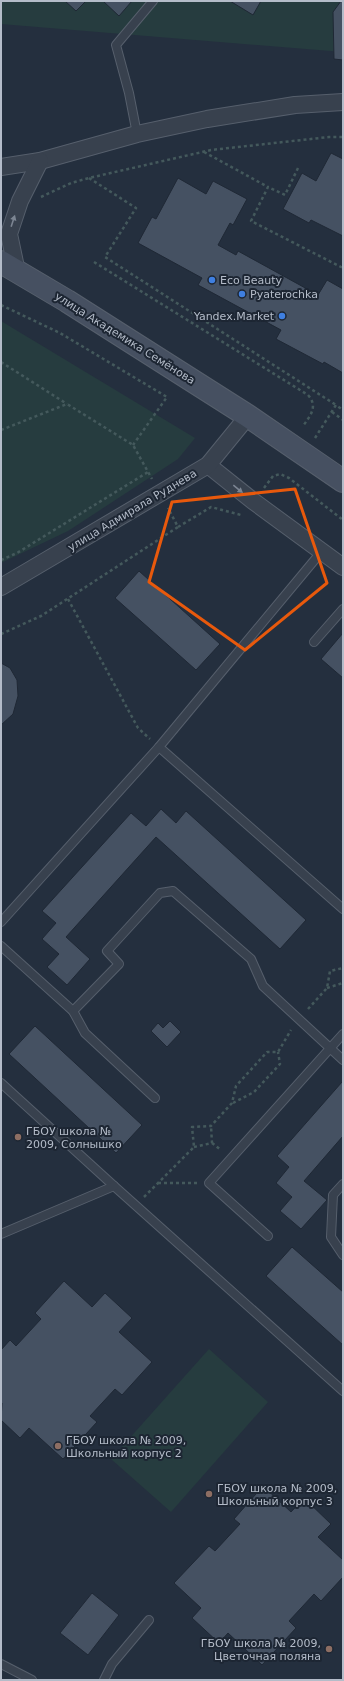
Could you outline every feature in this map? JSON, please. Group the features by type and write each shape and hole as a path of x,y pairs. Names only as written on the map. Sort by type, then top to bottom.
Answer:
{"main road":[{"name":"улица Академика Семёнова","path":"9,267 67,301 248,416 343,481"}],"street":[{"path":"1,167 40,161 137,134 245,112 343,102"},
{"path":"9,267 9,234 20,201 40,161"},
{"name":"улица Адмирала Руднева","path":"1,587 208,465 248,416"},
{"path":"208,465 253,501 343,567"}],"lane":[{"path":"137,134 129,93 116,45 153,1"},
{"path":"1,922 159,747 322,551"},
{"path":"314,642 343,609"},
{"path":"159,747 343,909"},
{"path":"73,1011 119,964 107,951 160,893 173,891 251,959 263,986 343,1060"},
{"path":"1,946 73,1011 85,1033 154,1098"},
{"path":"268,1236 209,1183 343,1034"},
{"path":"1,1083 343,1391"},
{"path":"343,1184 333,1195 331,1237 343,1255"},
{"path":"1,1234 114,1186"},
{"path":"104,1680 112,1664 149,1620"},
{"path":"1,1664 32,1680"}],"path":[{"path":"38,200 43,196 71,183 203,152 268,143 343,137"},
{"path":"203,152 285,195 298,168"},
{"path":"89,178 136,208 105,257 336,405"},
{"path":"268,187 251,222 343,268"},
{"path":"94,262 308,395 314,406 311,415 303,426"},
{"path":"1,305 60,333 167,397 133,445"},
{"path":"1,362 68,404"},
{"path":"332,412 343,420"},
{"path":"1,560 148,472"},
{"path":"178,527 211,507 242,515 273,476 280,474 289,478 343,520"},
{"path":"68,599 138,728 159,747"},
{"path":"327,988 330,971 343,968"},
{"path":"194,1146 192,1127 211,1126 232,1103 254,1092 280,1064 278,1052 298,1019 327,988 343,983"},
{"path":"232,1103 236,1086 266,1052 278,1052"},
{"path":"136,1206 194,1146 212,1143 211,1126"},
{"path":"158,1183 209,1183"}],"highlighted area":[{"path":"295,489 327,583 245,650 149,582 172,502"}],"green space":[{"path":"1,1 343,1 343,52 1,24"},
{"path":"1,321 195,438 178,459 68,531 1,563"},
{"path":"209,1349 268,1402 171,1512 111,1459"}],"building":[{"path":"65,1 86,1 76,11"},
{"path":"103,1 132,1 119,16"},
{"path":"230,1 261,1 253,15"},
{"path":"341,1 343,1 343,60 334,59 333,12"},
{"path":"331,153 343,159 343,236 311,220 309,223 283,209 302,173 316,181"},
{"path":"178,178 206,194 213,181 247,199 233,225 230,223 218,245 236,255 238,251 318,295 327,280 343,289 343,373 324,362 323,364 276,339 281,330 198,285 202,278 138,243 152,217 156,219"},
{"path":"139,571 220,644 196,670 115,598"},
{"path":"343,633 343,678 321,659"},
{"path":"1,663 10,668 17,680 18,696 13,714 1,725"},
{"path":"161,809 176,823 186,811 306,920 280,949 156,837 66,937 90,959 67,985 47,967 59,954 42,939 56,923 42,911 131,813 146,826"},
{"path":"170,1021 181,1032 167,1047 151,1031 158,1023 163,1028"},
{"path":"35,1026 142,1125 116,1153 9,1054"},
{"path":"342,1082 343,1136 304,1181 327,1200 301,1229 280,1211 292,1197 276,1183 289,1167 277,1156"},
{"path":"292,1247 343,1292 343,1345 266,1276"},
{"path":"64,1281 92,1307 105,1293 132,1318 119,1332 152,1362 122,1395 115,1389 90,1416 97,1422 63,1459 29,1428 20,1438 1,1420 1,1350 10,1340 16,1346 41,1319 35,1313"},
{"path":"263,1486 291,1512 304,1498 331,1524 318,1537 343,1560 343,1577 321,1601 314,1594 289,1621 296,1628 262,1665 228,1633 219,1643 192,1618 201,1608 174,1583 209,1546 215,1551 240,1524 234,1519"},
{"path":"92,1593 119,1615 88,1655 60,1633"}],"place":[{"name":"Eco Beauty","path":"212,280"},
{"name":"Pyaterochka","path":"242,294"},
{"name":"Yandex.Market","path":"282,316"},
{"name":"ГБОУ школа № 2009, Солнышко","path":"18,1137"},
{"name":"ГБОУ школа № 2009, Школьный корпус 2","path":"58,1446"},
{"name":"ГБОУ школа № 2009, Школьный корпус 3","path":"209,1494"},
{"name":"ГБОУ школа № 2009, Цветочная поляна","path":"329,1649"}]}
